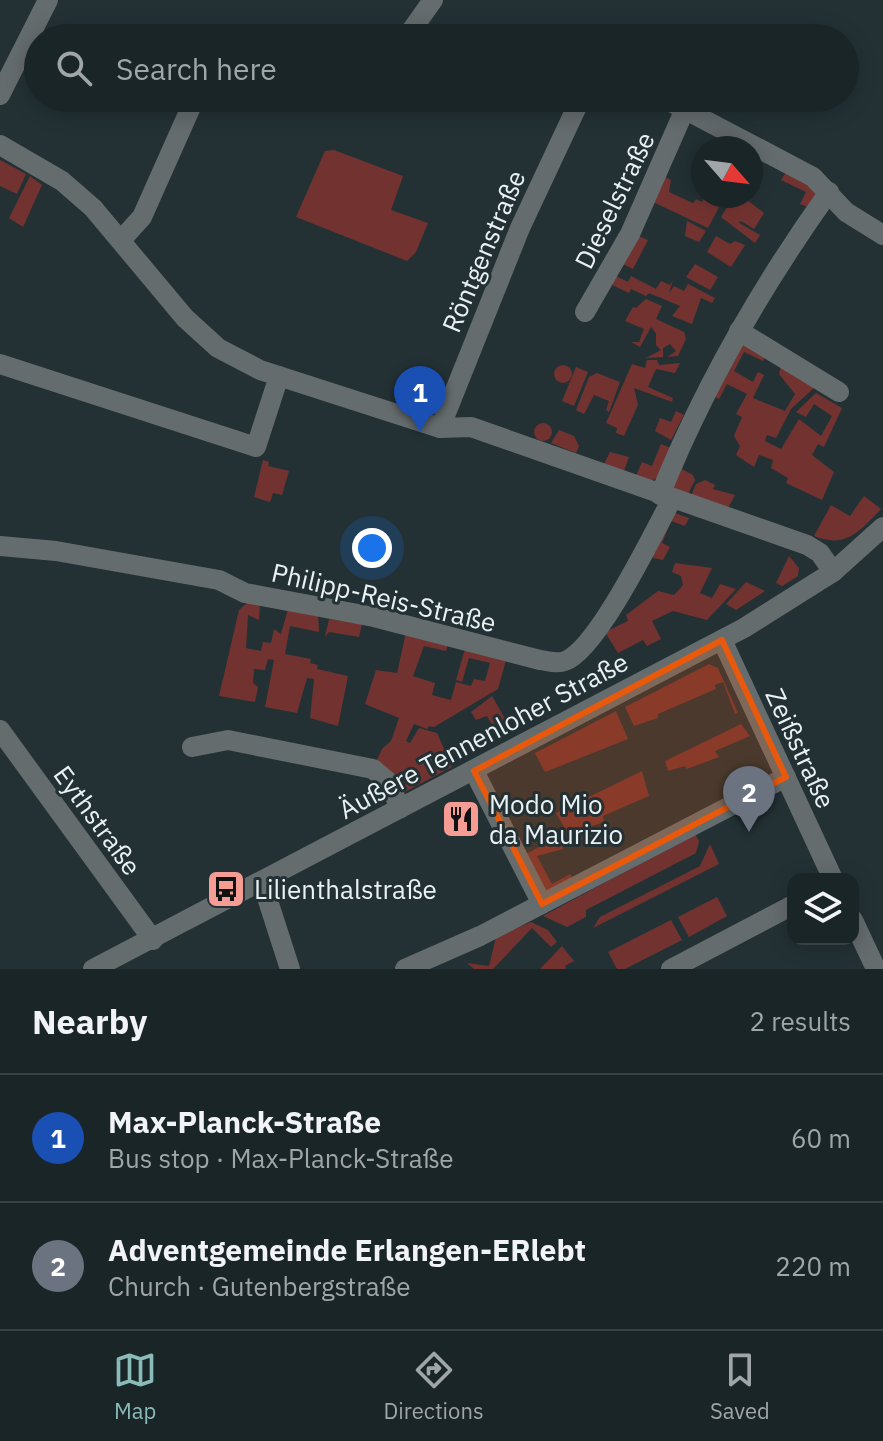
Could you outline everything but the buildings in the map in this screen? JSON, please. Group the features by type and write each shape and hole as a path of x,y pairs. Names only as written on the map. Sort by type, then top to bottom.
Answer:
{"street":[{"path":"36,24 48,0"},
{"path":"416,24 433,0"},
{"path":"0,95 24,48"},
{"path":"122,239 142,217 189,112"},
{"name":"Röntgenstraße","path":"440,428 520,228 574,112"},
{"name":"Dieselstraße","path":"585,312 630,234 684,112"},
{"path":"691,112 787,162 829,192 846,212 883,235"},
{"path":"0,145 75,191 122,239 200,333 233,357 279,376 440,428 471,427 807,545 820,553 833,572"},
{"path":"666,497 694,414 739,331 829,192"},
{"path":"739,331 839,392"},
{"path":"0,364 256,447 279,376"},
{"name":"Philipp-Reis-Straße","path":"0,546 56,551 219,580 245,593 374,617 540,660 561,662 579,652 605,619 666,497"},
{"name":"Äußere Tennenloher Straße","path":"93,969 722,640 793,600 833,572 883,527"},
{"name":"Zeißstraße","path":"722,640 830,873"},
{"name":"Eythstraße","path":"0,730 153,940"},
{"path":"192,747 228,740 367,767 383,776 401,808"},
{"path":"474,771 542,904"},
{"path":"405,969 542,904 786,777"},
{"path":"262,882 290,969"},
{"path":"671,969 787,908"},
{"path":"859,933 876,969"}],"highlighted area":[{"path":"722,640 786,777 542,904 474,771"}],"shaded area":[{"path":"334,150 403,176 391,210 428,223 416,252 407,261 296,217 325,151"},
{"path":"0,160 26,174 17,194 0,186"},
{"path":"788,169 817,192 808,207 800,204 806,192 781,180"},
{"path":"30,176 42,185 23,227 9,218"},
{"path":"663,176 671,180 669,192 691,202 691,208 719,208 708,228 653,202"},
{"path":"727,208 758,208 764,213 754,229 741,221 739,223 760,235 755,243 721,217"},
{"path":"687,221 706,231 699,242 685,236"},
{"path":"636,235 648,240 633,269 621,263"},
{"path":"716,236 730,244 735,241 745,245 731,267 707,252"},
{"path":"695,264 718,277 710,290 686,277"},
{"path":"614,275 628,282 631,276 656,289 661,281 670,285 673,280 669,293 674,286 684,291 688,284 715,298 712,303 701,298 692,324 672,316 680,306 649,293 646,296 631,289 629,293 612,285"},
{"path":"646,299 662,306 656,319 684,332 686,339 678,356 667,357 676,351 670,344 663,348 663,357 646,358 661,350 656,345 656,333 651,327 640,347 631,342 639,342 644,329 625,321 633,307 636,308"},
{"path":"742,342 765,357 763,361 744,352 734,371 753,382 758,372 764,375 753,398 785,411 795,394 779,374 782,362 816,386 791,409 776,438 767,435 765,441 781,449 799,419 821,436 832,416 814,404 806,417 796,412 816,393 842,408 824,447 818,444 812,455 834,472 822,500 786,483 788,478 771,468 773,460 759,455 754,467 736,455 740,446 734,436 742,417 736,414 747,394 727,384 719,399 710,394"},
{"path":"647,360 657,360 659,365 680,363 675,373 656,369 648,387 673,398 672,402 634,388 638,405 624,436 606,423 632,364 645,368"},
{"path":"563,365 572,374 563,383 554,374"},
{"path":"576,367 588,372 574,406 562,401"},
{"path":"597,373 620,382 609,412 606,410 609,401 594,395 584,414 576,410 589,377"},
{"path":"676,411 684,415 671,440 655,431 660,418 671,422"},
{"path":"539,423 547,423 552,432 550,439 539,441 534,436 534,428"},
{"path":"559,430 574,436 579,446 576,453 551,443"},
{"path":"661,444 671,448 658,478 649,481 636,476 642,462 652,466"},
{"path":"610,452 629,457 624,471 604,464"},
{"path":"688,452 682,469 693,475 695,480 688,494 675,490 672,485"},
{"path":"263,460 269,462 268,466 289,471 282,495 273,493 270,502 254,497"},
{"path":"705,480 715,485 713,489 735,495 728,508 691,496 696,484"},
{"path":"864,496 881,509 859,531 835,540 814,536 831,505 850,516"},
{"path":"672,512 689,518 685,526 671,521 662,543 670,547 663,560 649,557"},
{"path":"789,556 799,568 798,576 782,586 776,583"},
{"path":"675,563 712,568 700,593 712,598 720,584 736,589 707,620 673,611 652,621 661,639 647,646 643,640 618,653 605,632 628,621 626,615 658,591 674,595 683,585 681,576 672,572"},
{"path":"746,582 765,591 736,610 726,604"},
{"path":"247,603 260,604 259,620 248,615 246,648 261,651 263,642 271,643 274,629 281,634 288,609 318,614 319,632 290,626 285,654 311,659 310,663 318,665 317,669 348,676 338,726 310,718 314,679 307,678 297,713 265,707 274,660 268,659 265,670 254,669 253,683 258,687 255,702 219,696 239,610"},
{"path":"329,619 362,624 359,637 329,632 325,637"},
{"path":"406,633 448,644 446,651 424,646 413,676 435,683 432,695 451,700 456,682 471,686 474,679 485,681 490,663 469,658 462,682 456,680 465,649 506,660 498,689 434,727 427,729 414,724 406,741 410,743 419,728 437,733 452,767 403,793 375,764 382,749 391,741 399,718 365,704 376,670 397,673"},
{"path":"709,664 718,668 738,713 735,714 723,682 715,685 716,689 658,714 658,718 634,726 625,707"},
{"path":"492,696 508,724 495,730 487,716 476,720 471,712"},
{"path":"616,711 628,739 545,772 535,753"},
{"path":"741,724 750,736 715,751 719,757 687,769 685,766 668,771 665,761"},
{"path":"642,771 649,796 603,816 604,822 568,834 556,813"},
{"path":"695,834 699,841 696,853 586,910 586,917 567,927 543,916"},
{"path":"558,837 563,849 537,856 552,884 570,874 574,881 548,895 522,856"},
{"path":"710,844 719,864 593,928 600,917 700,866"},
{"path":"717,897 727,916 689,937 678,917"},
{"path":"671,920 682,940 625,969 617,969 608,952"},
{"path":"531,922 548,930 557,942 551,947 532,928 493,969 474,969 467,963 489,966 496,937"},
{"path":"562,946 574,961 565,966 566,969 540,969"}],"place":[{"name":"Max-Planck-Straße","path":"420,432"},
{"name":"Modo Mio da Maurizio","path":"461,819"},
{"name":"Adventgemeinde Erlangen-ERlebt","path":"749,832"},
{"name":"Lilienthalstraße","path":"226,889"}]}
